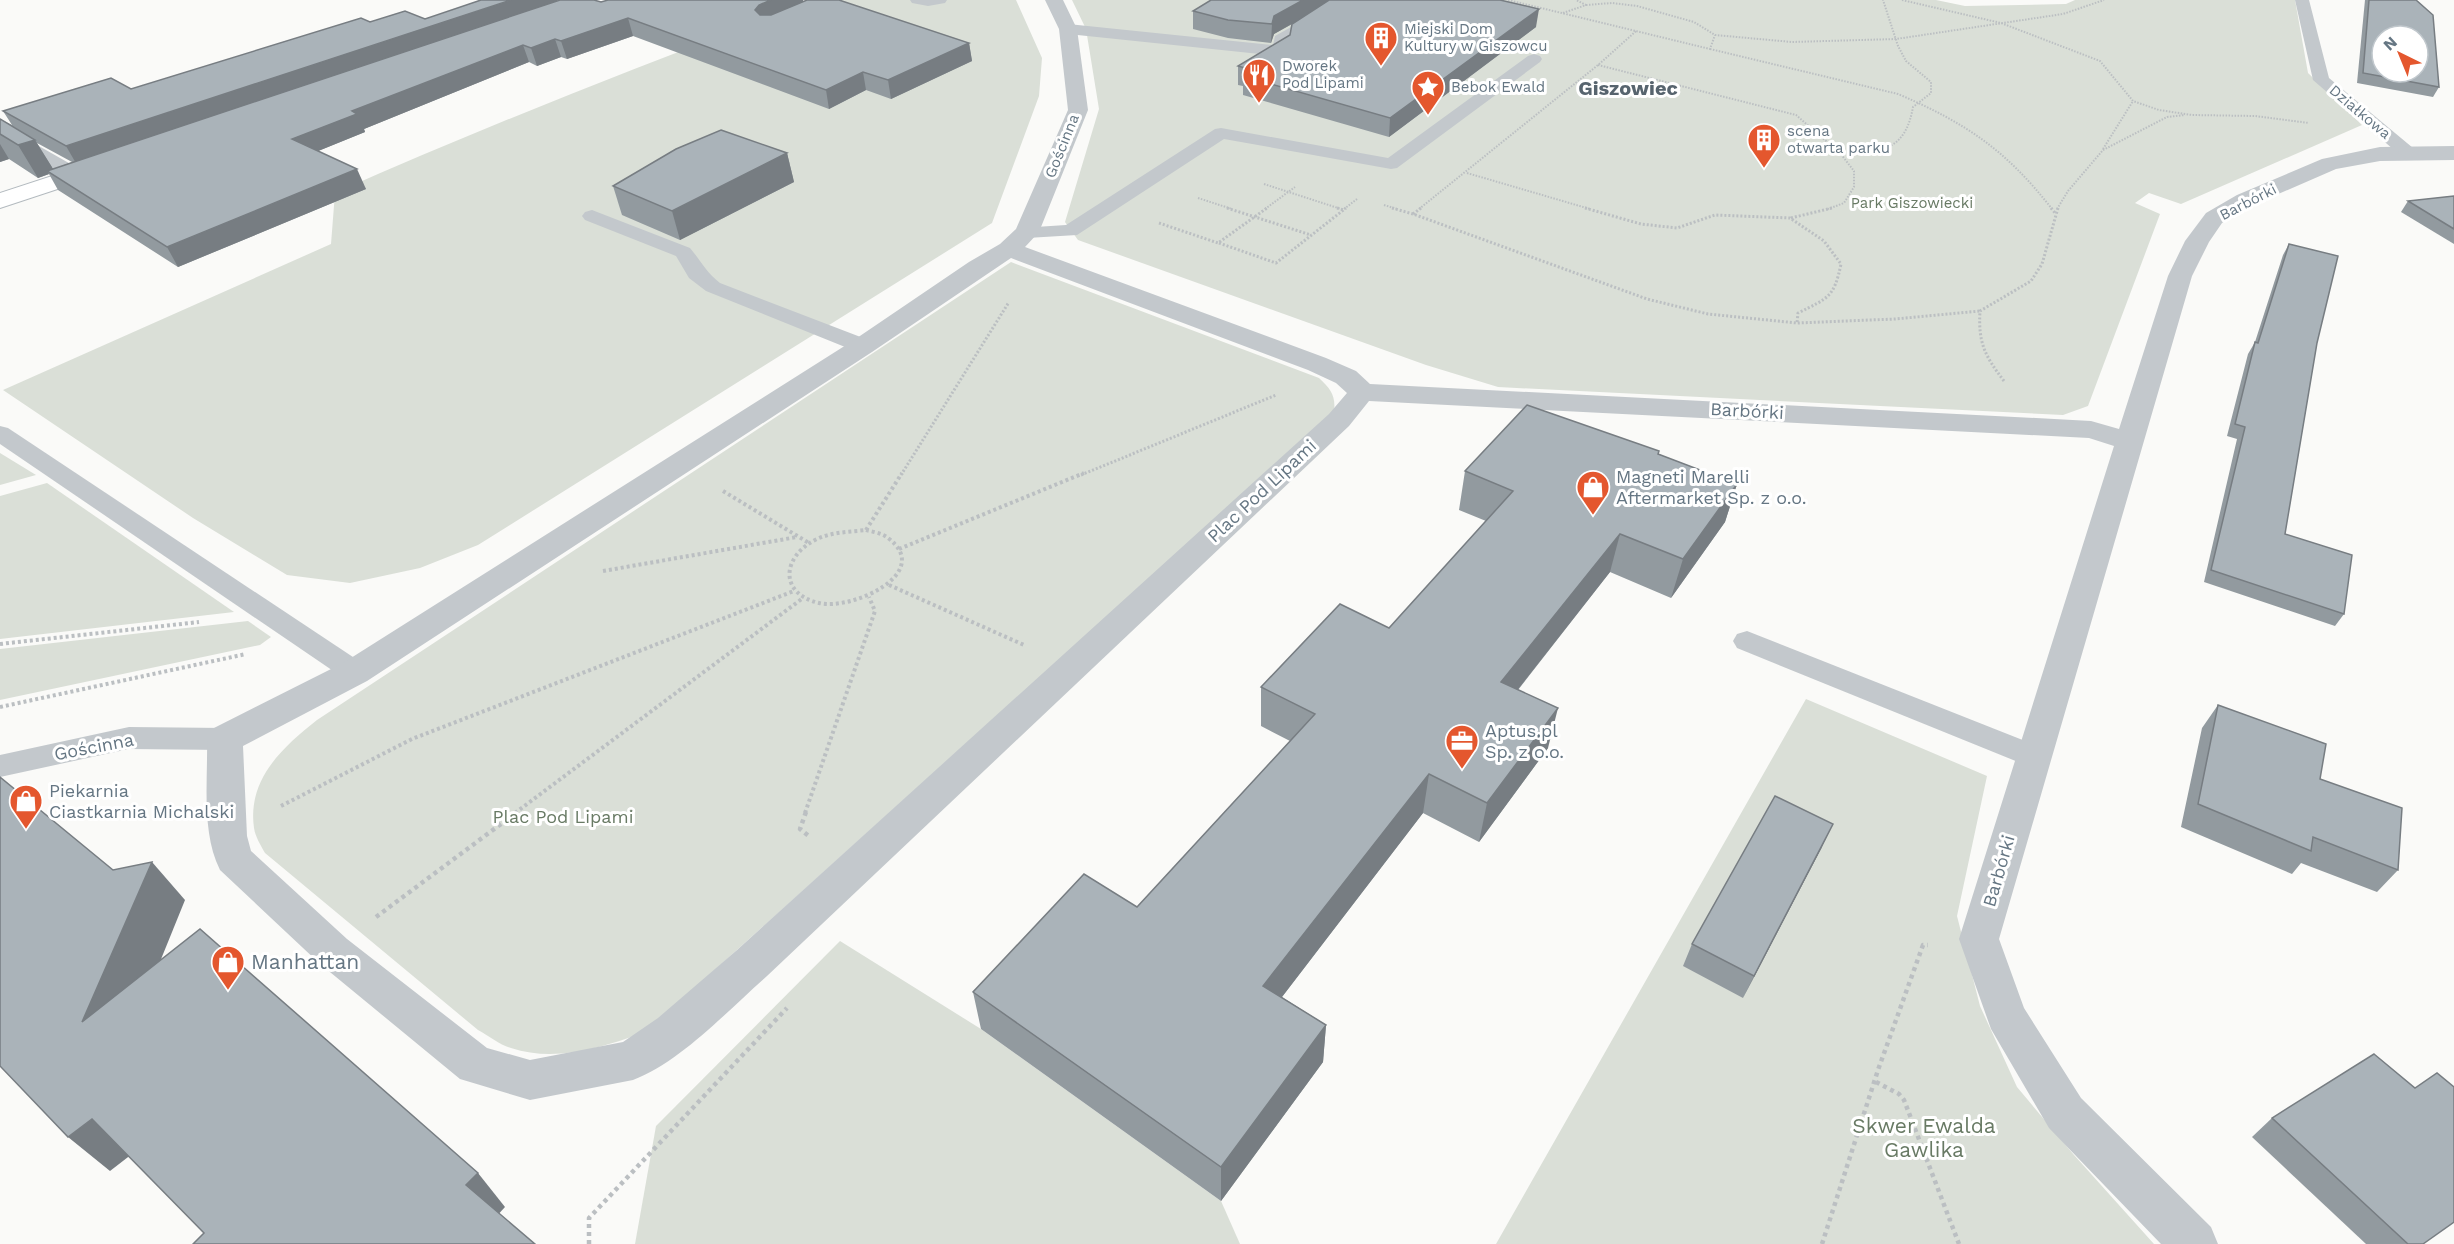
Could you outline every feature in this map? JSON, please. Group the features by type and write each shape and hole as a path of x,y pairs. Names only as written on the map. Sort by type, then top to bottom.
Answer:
{"street":[{"name":"Gościnna","path":"1018,241 1078,110 1068,29 1054,0"},
{"name":"Barbórki","path":"1979,939 2180,276 2197,241 2214,218 2245,200 2330,164 2380,154 2454,153"},
{"path":"0,201 111,164"},
{"path":"225,739 355,672 863,346 1018,241 1317,364 1346,377 1362,392"},
{"name":"Barbórki","path":"1362,392 2036,426 2091,430 2130,441"},
{"name":"Plac Pod Lipami","path":"225,739 228,836 234,859 333,951 475,1065 530,1080 633,1060 673,1032 752,963 1339,420 1362,392"},
{"path":"1979,939 2006,1016 2065,1113 2194,1244"}],"lane":[{"path":"917,0 940,0"},
{"name":"Działkowa","path":"2302,0 2321,80 2407,152"},
{"path":"1068,29 1280,51 1281,39 1337,5"},
{"path":"1018,241 1070,231 1221,133 1391,164 1534,59"},
{"path":"0,129 77,175"},
{"path":"592,216 683,252 691,261 696,274 713,287 863,346"},
{"path":"0,433 355,672"},
{"path":"1748,642 2033,756"},
{"name":"Gościnna","path":"0,766 129,738 225,739"}],"path":[{"path":"1508,0 1899,94 1966,127 2025,175 2055,213"},
{"path":"1576,0 1586,5"},
{"path":"1840,153 1887,150 1902,141 1912,123 1913,107 1931,93 1931,82 1906,61 1883,0"},
{"path":"1902,0 2001,23 2100,61 2133,101 2159,110 2192,115"},
{"path":"1563,13 1586,5 1612,3 1664,12 1694,22 1716,35 1792,42 1896,39 2063,14 2104,0"},
{"path":"1413,214 1598,65 1636,31"},
{"path":"1710,49 1716,35"},
{"path":"1466,172 1641,224 1677,228 1715,215 1791,218 1823,211 1844,203 1854,187 1854,171 1840,153 1796,116 1598,65"},
{"path":"1381,204 1647,299 1708,314 1797,323 1895,319 1980,311 2031,280 2042,264 2055,213 2068,191 2103,150 2133,101"},
{"path":"2103,150 2167,117 2255,116 2314,124"},
{"path":"1255,181 1344,210"},
{"path":"1218,243 1296,186"},
{"path":"1152,220 1276,263 1360,197 1349,194"},
{"path":"1189,195 1311,236"},
{"path":"1791,218 1824,242 1841,264 1836,288 1821,302 1798,313 1797,323"},
{"path":"866,530 1014,296"},
{"path":"1980,311 1978,327 1982,350 2036,426"},
{"path":"899,549 1277,395"},
{"path":"718,488 809,543"},
{"path":"866,530 886,537 899,549 901,567 889,585 870,597 846,604 822,604 803,598 794,591 788,575 793,558 809,543 837,532 866,530"},
{"path":"599,571 798,537"},
{"path":"889,585 1025,646"},
{"path":"271,811 412,739 794,591"},
{"path":"818,843 800,829 875,611 870,597"},
{"path":"375,917 803,598"},
{"path":"0,644 239,617 258,608"},
{"path":"0,707 253,653"},
{"path":"367,909 385,924"},
{"path":"1822,1244 1923,945 1979,939"},
{"path":"1875,1082 1899,1094 1904,1100 1959,1244"}],"green space":[{"path":"816,0 1016,0 1042,58 1039,96 992,223 478,545 420,568 350,583 287,575 193,518 3,390 331,244 335,193 574,93"},
{"name":"Park Giszowiecki","path":"1072,0 1936,0 1965,6 2066,4 2075,0 2295,0 2308,73 2362,125 2181,204 2149,193 2135,203 2160,214 2088,406 2063,415 1498,387 1426,365 1078,240 1065,222 1099,109 1086,29"},
{"name":"Plac Pod Lipami","path":"1011,262 1319,378 1332,393 1334,412 647,1031 614,1043 563,1053 528,1052 503,1045 478,1030 265,853 254,828 253,810 256,794 262,779 280,753 317,720"},
{"path":"0,453 36,475 0,485"},
{"path":"47,483 234,612 0,639 0,496"},
{"path":"248,621 271,637 260,645 0,700 0,649"},
{"name":"Skwer Ewalda Gawlika","path":"1806,699 1987,776 1957,916 1980,1006 2017,1087 2154,1244 1496,1244"},
{"path":"840,941 981,1029 1221,1201 1240,1244 635,1244 656,1126"}],"building":[{"path":"481,0 511,0 66,146 3,111 111,78 131,89 361,18 370,22 405,11 425,19"},
{"path":"560,0 601,2 608,0 771,0 759,5 755,10 760,15 771,15 807,0 839,0 969,43 888,80 863,72 826,90 628,18 561,41 555,39 531,48 523,45 352,111 357,114 292,139 357,169 167,247 47,171"},
{"path":"1211,0 1303,0 1274,16 1272,24 1228,20 1193,11"},
{"path":"1329,0 1500,0 1539,9 1390,118 1243,76 1252,70 1238,66 1290,35 1292,24"},
{"path":"2369,0 2416,0 2433,15 2439,87 2423,84 2430,84 2430,24 2370,24 2370,74 2363,73"},
{"path":"0,119 35,140 18,145 0,134"},
{"path":"721,130 787,153 672,211 613,186 676,149"},
{"path":"2454,196 2454,229 2408,201"},
{"path":"2289,244 2338,256 2317,343 2285,534 2352,555 2344,614 2211,570 2245,427 2235,424 2255,342 2258,343"},
{"path":"1527,405 1659,451 1658,454 1737,484 1683,559 1620,534 1501,682 1558,708 1487,803 1429,774 1263,986 1326,1025 1221,1167 973,992 1084,874 1137,907 1315,714 1261,687 1340,604 1389,628 1513,491 1465,471"},
{"path":"2218,705 2326,744 2320,779 2402,808 2398,870 2313,837 2311,851 2198,804"},
{"path":"0,777 113,870 152,862 82,1022 200,929 478,1173 466,1185 535,1244 193,1244 204,1233 92,1119 68,1137 0,1066"},
{"path":"1775,796 1833,824 1754,976 1692,944"},
{"path":"2374,1054 2415,1088 2437,1073 2454,1087 2454,1222 2423,1244 2408,1244 2272,1118"}],"place":[{"name":"Miejski Dom Kultury w Giszowcu","path":"1381,67"},
{"name":"Dworek Pod Lipami","path":"1259,104"},
{"name":"Bebok Ewald","path":"1428,116"},
{"name":"scena otwarta parku","path":"1764,169"},
{"name":"Magneti Marelli Aftermarket Sp. z o.o.","path":"1593,516"},
{"name":"Aptus.pl Sp. z o.o.","path":"1462,770"},
{"name":"Piekarnia Ciastkarnia Michalski","path":"26,830"},
{"name":"Manhattan","path":"228,991"}],"district":[{"name":"Giszowiec","path":"1628,88"}]}
